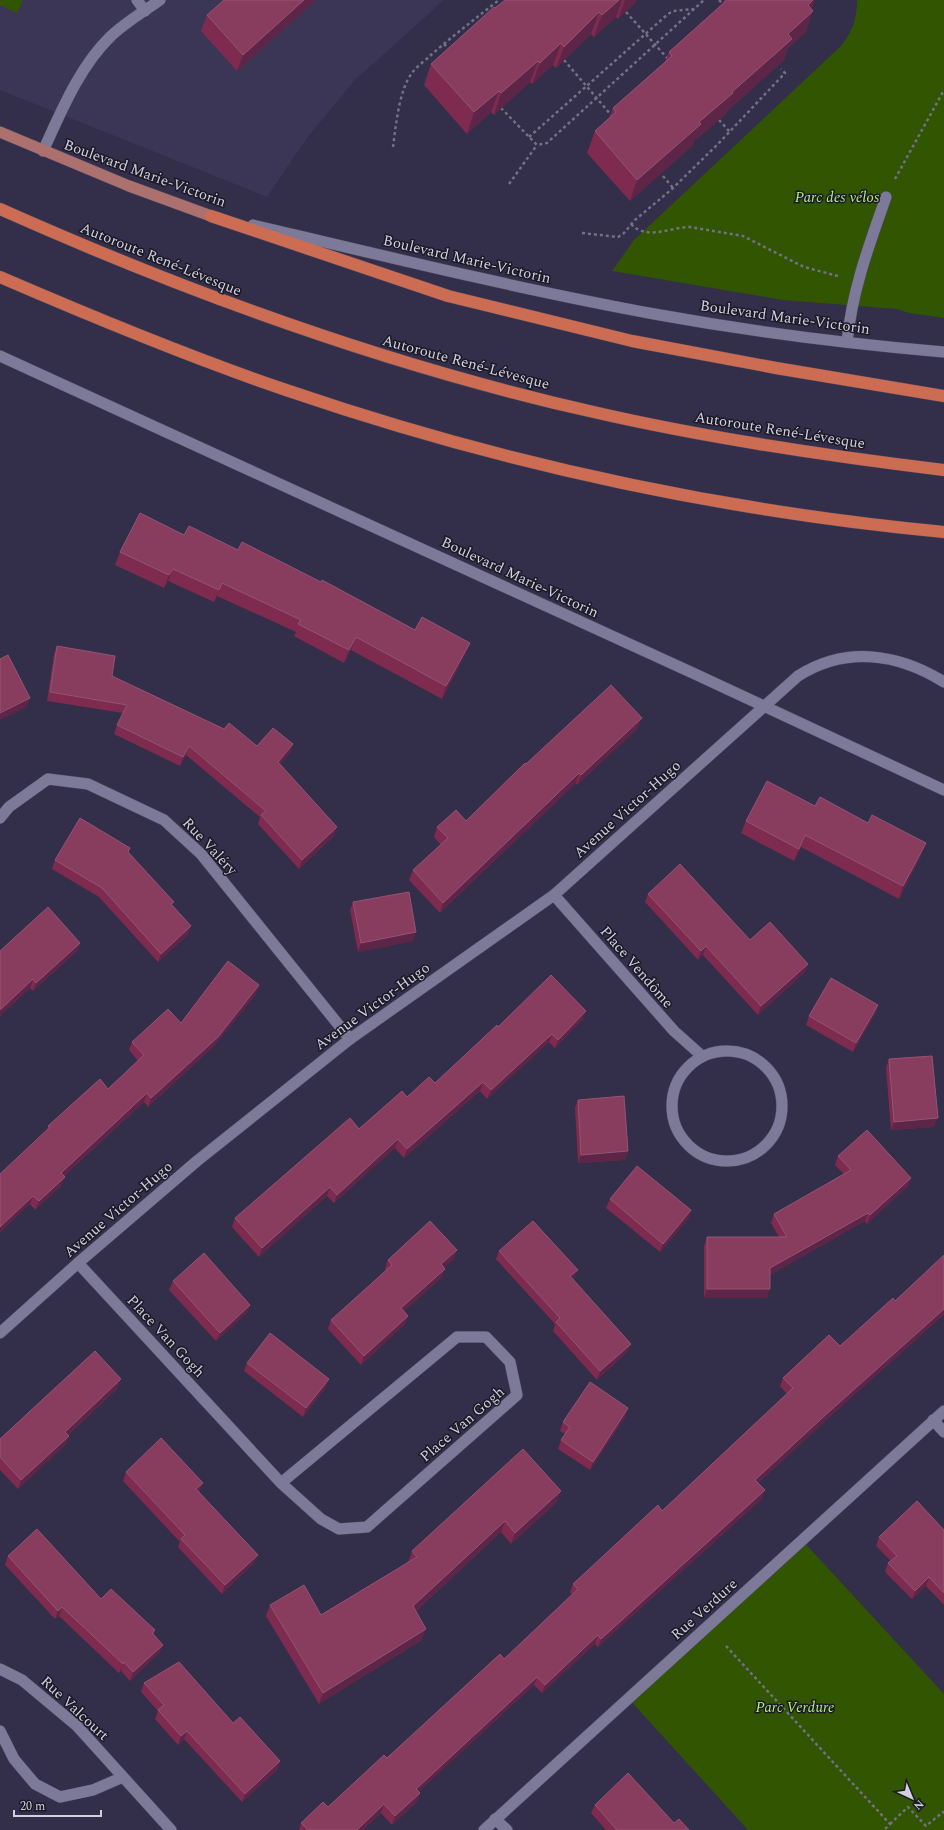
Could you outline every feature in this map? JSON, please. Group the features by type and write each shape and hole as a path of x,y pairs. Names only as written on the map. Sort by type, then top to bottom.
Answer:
{"highway":[{"name":"Autoroute René-Lévesque","path":"0,209 159,276 246,310 366,350 466,380 598,414 714,437 827,456 944,470"},
{"path":"211,216 448,296 656,345 776,368 944,396"},
{"path":"0,277 120,328 290,392 447,440 543,464 669,492 813,516 892,527 944,532"}],"main road":[{"name":"Boulevard Marie-Victorin","path":"0,132 128,186 211,216"}],"street":[{"path":"137,0 145,11"},
{"path":"43,151 66,102 97,51 124,25 160,0"},
{"path":"847,342 849,322 858,281 886,197"},
{"name":"Boulevard Marie-Victorin","path":"211,216 511,286 660,315 847,342 944,352"},
{"name":"Boulevard Marie-Victorin","path":"0,356 229,459 944,790"},
{"path":"764,707 786,686 810,669 824,663 846,658 872,656 892,659 913,665 944,682"},
{"name":"Avenue Victor-Hugo","path":"0,1333 78,1263 197,1161 350,1039 554,895 764,707"},
{"name":"Rue Valéry","path":"0,818 9,807 48,779 88,784 164,820 206,860 350,1039"},
{"name":"Place Vendôme","path":"554,895 674,1031 702,1056"},
{"path":"721,1051 740,1052 758,1059 772,1073 780,1090 782,1109 778,1128 767,1144 751,1156 735,1161 718,1161 701,1155 692,1149 677,1132 672,1115 672,1098 677,1081 687,1067 702,1056 721,1051"},
{"name":"Place Van Gogh","path":"78,1263 281,1483 321,1519 339,1529 367,1527 517,1395 510,1362 486,1337 457,1337 281,1483"},
{"name":"Rue Verdure","path":"484,1830 944,1411"},
{"path":"933,1420 944,1432"},
{"name":"Rue Valcourt","path":"0,1669 22,1680 77,1726 171,1830"},
{"path":"0,1731 14,1759 35,1784 60,1797 93,1790 124,1777"},
{"path":"495,1820 507,1830"}],"path":[{"path":"392,147 400,107 412,73 458,31 499,0"},
{"path":"509,184 536,145 547,143 704,0"},
{"path":"719,0 727,9"},
{"path":"529,138 646,33 674,11 695,9"},
{"path":"626,12 672,64"},
{"path":"444,44 454,54"},
{"path":"564,60 616,121"},
{"path":"582,233 618,237 623,234 631,224 673,188 730,132 785,73 781,69"},
{"path":"886,197 944,90"},
{"path":"501,108 536,145"},
{"path":"719,120 730,132"},
{"path":"663,176 673,188"},
{"path":"631,224 635,228 647,233 690,227 743,236 804,267 858,281"},
{"path":"726,1646 890,1824"},
{"path":"884,1830 908,1807 926,1826 943,1812 944,1813"}],"shaded area":[{"path":"0,0 444,0 354,81 307,138 267,197 0,90"}],"green space":[{"path":"0,0 23,0 17,13 0,5"},
{"name":"Parc des vélos","path":"857,0 944,0 944,318 909,313 897,309 783,300 612,271 634,240 841,46 853,25"},
{"name":"Parc Verdure","path":"802,1540 944,1694 944,1830 748,1830 628,1698"}],"building":[{"path":"224,0 304,0 243,55 207,15"},
{"path":"505,0 619,0 602,15 599,12 564,47 561,43 540,63 538,61 501,93 499,91 474,112 431,64 494,7 495,8"},
{"path":"727,0 813,0 808,5 813,11 788,34 792,39 699,122 701,124 637,180 595,131 616,112 613,108 672,56 669,52"},
{"path":"140,513 184,535 189,526 238,550 242,542 321,582 322,580 415,630 422,617 470,643 446,686 356,637 349,650 298,624 301,620 222,583 219,590 173,569 169,575 120,552"},
{"path":"57,646 115,656 112,676 224,729 229,723 257,746 273,728 293,744 278,762 337,827 302,860 261,815 266,811 189,746 183,757 117,725 127,705 50,692"},
{"path":"8,655 30,698 0,713 0,659"},
{"path":"611,685 642,718 581,775 579,773 443,903 413,870 448,838 437,827 456,810 466,821 525,763 526,764"},
{"path":"767,781 815,806 820,797 868,823 872,815 926,843 903,886 805,835 799,849 746,821"},
{"path":"80,818 130,848 128,852 174,902 171,904 191,926 161,954 102,888 55,860"},
{"path":"680,864 750,940 770,922 808,964 761,1006 706,946 701,951 648,894"},
{"path":"409,892 416,932 361,943 353,902"},
{"path":"48,907 80,943 36,983 33,979 0,1010 0,951"},
{"path":"228,961 259,985 218,1037 151,1098 147,1093 61,1173 65,1177 39,1201 33,1196 0,1227 0,1174 50,1127 48,1126 100,1079 108,1089 144,1055 132,1042 168,1009 181,1023"},
{"path":"551,975 586,1011 558,1040 552,1034 491,1090 483,1082 407,1149 398,1139 337,1195 330,1187 262,1248 235,1218 350,1118 359,1129 402,1091 407,1097 429,1077 435,1083 497,1025 498,1027"},
{"path":"831,978 878,1005 856,1043 809,1016"},
{"path":"932,1056 938,1118 894,1122 889,1059"},
{"path":"624,1096 628,1151 581,1155 578,1100"},
{"path":"867,1130 911,1178 870,1215 868,1213 770,1268 770,1289 707,1289 707,1237 787,1237 774,1214 851,1170 838,1156"},
{"path":"637,1166 691,1210 663,1244 610,1199"},
{"path":"430,1221 457,1250 441,1264 445,1269 401,1308 408,1316 364,1356 331,1320 392,1265 388,1260"},
{"path":"533,1221 578,1270 570,1276 631,1344 600,1371 556,1322 560,1318 499,1251"},
{"path":"204,1253 250,1305 220,1333 173,1281"},
{"path":"944,1255 944,1309 755,1480 765,1490 601,1639 598,1635 545,1685 537,1677 416,1789 420,1793 395,1816 384,1804 357,1830 308,1830 301,1823 323,1802 328,1807 384,1755 387,1758 500,1654 504,1659 578,1589 573,1584 658,1505 662,1511 793,1388 783,1378 829,1335 840,1346 893,1298 895,1301"},
{"path":"270,1333 329,1379 306,1408 247,1363"},
{"path":"95,1351 121,1379 65,1432 69,1436 21,1480 0,1457 0,1439"},
{"path":"590,1382 628,1408 593,1462 561,1440 570,1427 563,1422"},
{"path":"161,1438 203,1483 196,1489 258,1555 225,1585 181,1539 185,1535 126,1472"},
{"path":"523,1449 561,1491 515,1533 505,1521 413,1606 426,1629 323,1693 270,1605 304,1585 321,1615 417,1557 412,1551"},
{"path":"917,1501 944,1530 944,1593 929,1577 915,1591 888,1563 897,1556 879,1537"},
{"path":"37,1529 101,1599 111,1589 155,1630 152,1633 163,1645 133,1672 124,1662 123,1664 62,1607 58,1611 8,1556"},
{"path":"179,1662 233,1723 240,1717 280,1761 245,1794 187,1731 181,1736 158,1710 164,1705 144,1683"},
{"path":"628,1773 674,1823 679,1819 689,1830 617,1830 595,1805"}]}
